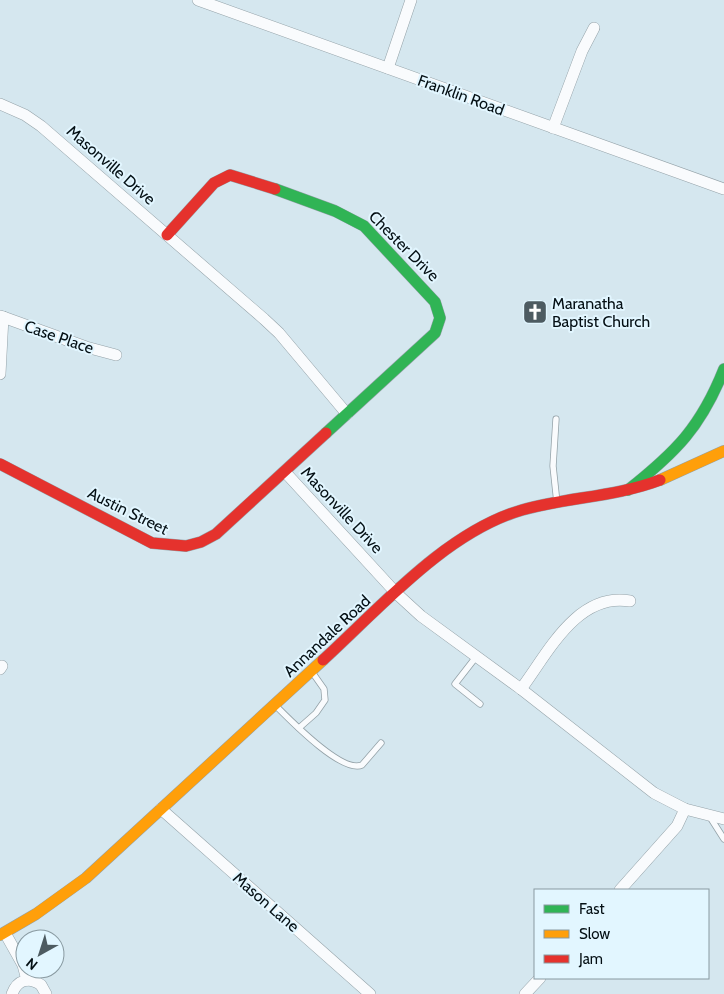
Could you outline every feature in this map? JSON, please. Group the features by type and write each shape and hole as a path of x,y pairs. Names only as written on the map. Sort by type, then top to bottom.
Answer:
{"main road":[{"name":"Chester Drive","path":"166,235 214,183 230,175 247,178 335,211 358,222 372,232 436,302 440,318 435,333 347,414"},
{"path":"628,490 672,456 698,426 713,400 724,369"},
{"name":"Masonville Drive","path":"285,472 347,414"},
{"name":"Annandale Road","path":"2,934 76,886 443,551 485,523 508,514 628,490 676,474 724,451"},
{"name":"Austin Street","path":"0,464 152,543 177,548 194,546 216,534 285,472"}],"street":[{"name":"Franklin Road","path":"198,0 724,189"},
{"path":"388,68 411,0"},
{"path":"554,128 582,51 594,28"},
{"name":"Masonville Drive","path":"0,104 25,115 41,126 279,333 347,414"},
{"path":"0,374 1,317"},
{"name":"Case Place","path":"1,317 86,347 116,355"},
{"name":"Masonville Drive","path":"285,472 397,594 421,616 521,689 647,788 685,809 724,820"},
{"path":"521,689 567,627 582,612 603,601 619,599 630,601"},
{"path":"621,889 677,826 685,809"},
{"name":"Mason Lane","path":"161,810 370,994"},
{"path":"2,934 23,965 27,980"},
{"path":"525,994 539,979"},
{"path":"12,994 19,982 27,980 36,981 41,985 46,994"}],"lane":[{"path":"556,419 553,466 557,503"},
{"path":"476,657 455,684 480,704"},
{"path":"299,728 316,713 325,700 324,689 311,672"},
{"path":"275,705 325,751 346,764 358,767 381,743"},
{"path":"710,817 724,839"}],"traffic: fast":[{"path":"275,189 335,211 364,226 435,302 440,318 435,333 326,433"},
{"path":"628,490 660,463 685,437 706,407 724,369"}],"traffic: slow":[{"path":"660,480 724,451"},
{"path":"0,935 36,914 86,878 323,660"}],"traffic: jam":[{"path":"167,235 214,183 230,175 275,189"},
{"path":"0,464 152,543 186,546 201,542 216,534 326,433"},
{"path":"323,660 415,574 467,535 494,521 522,510 557,502 609,494 660,480"}],"place":[{"name":"Maranatha Baptist Church","path":"535,312"}]}
